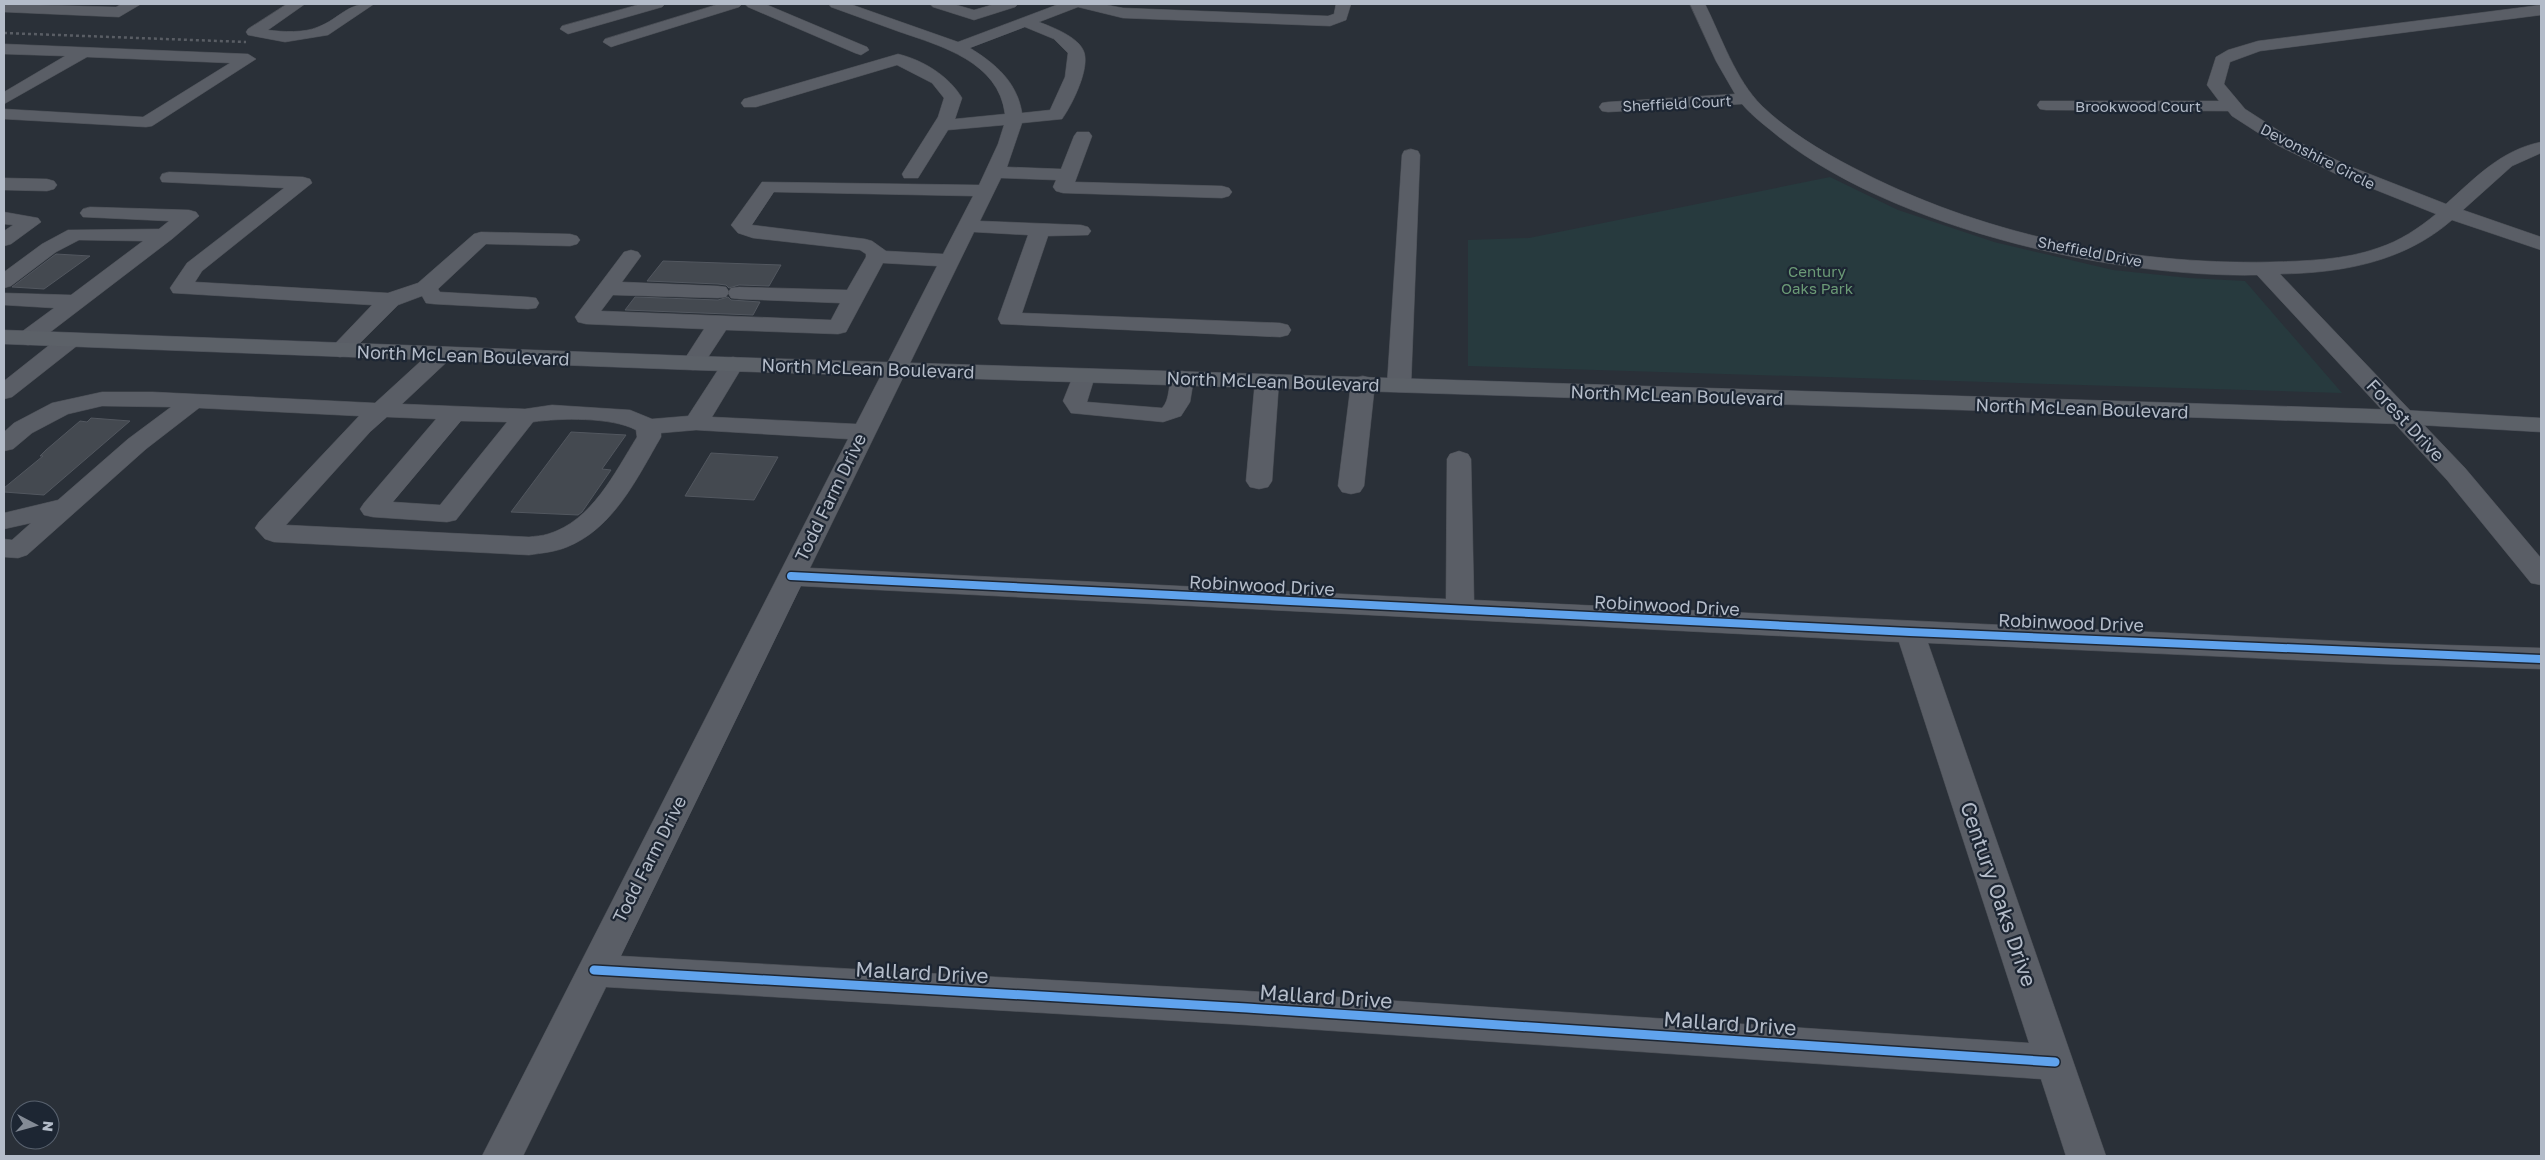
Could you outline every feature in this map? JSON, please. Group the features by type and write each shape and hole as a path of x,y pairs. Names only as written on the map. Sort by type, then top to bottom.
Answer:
{"main road":[{"name":"North McLean Boulevard","path":"4,337 692,363 2402,417 2541,425"}],"street":[{"path":"4,7 119,12 133,4"},
{"path":"298,4 254,32 285,38 322,32 366,4"},
{"path":"568,29 657,4"},
{"path":"611,42 734,4"},
{"path":"753,4 861,50"},
{"name":"Todd Farm Drive","path":"502,1156 967,226 1007,144 1014,120 1011,101 1004,85 993,72 965,51 883,12 861,13 836,4"},
{"path":"938,4 974,15 1010,4"},
{"path":"924,70 945,64 965,51 1026,22 1072,4"},
{"path":"1083,4 1330,20 1340,17 1343,4"},
{"name":"Sheffield Drive","path":"1698,4 1746,99 1775,128 1827,162 1890,193 1968,222 2032,240 2101,255 2196,267 2264,270 2334,264 2376,256 2415,240 2449,212 2490,172 2514,156 2541,147"},
{"name":"Devonshire Circle","path":"2541,10 2258,46 2222,59 2215,70 2213,79 2218,92 2229,106 2269,132 2327,164 2449,212 2541,244"},
{"path":"833,37 883,12"},
{"path":"942,125 1014,120 1056,114 1073,81 1077,65 1076,52 1070,43 1060,36 1026,22"},
{"path":"4,114 146,122 285,38"},
{"path":"4,49 248,59"},
{"path":"4,98 84,52"},
{"path":"750,103 898,59 924,70 948,89 953,98 952,107 911,174"},
{"name":"Sheffield Court","path":"1608,107 1746,99"},
{"name":"Brookwood Court","path":"2046,105 2229,106"},
{"path":"1083,136 1063,187 1222,192"},
{"path":"1399,384 1411,155"},
{"path":"993,172 1068,175"},
{"path":"169,178 303,184 194,267 181,288 390,300 426,288 481,238 570,240"},
{"path":"4,184 47,185"},
{"path":"631,256 586,317 838,327 876,257 876,252 865,245 753,232 745,229 741,225 769,186 984,191"},
{"path":"28,338 190,216 90,213"},
{"path":"4,219 10,224 4,231"},
{"path":"4,219 31,222 4,240"},
{"path":"967,226 1081,231"},
{"path":"1040,229 1009,319 1280,330"},
{"path":"4,282 49,248 75,234 165,235"},
{"path":"876,257 950,260"},
{"name":"Forest Drive","path":"2264,270 2456,474 2541,576"},
{"path":"426,288 434,298 528,303"},
{"path":"607,288 718,292"},
{"path":"740,293 854,297"},
{"path":"4,299 75,302"},
{"path":"340,350 390,300"},
{"path":"692,363 719,323"},
{"path":"4,392 70,340"},
{"path":"442,354 361,427 268,528 274,533 529,546 557,541 583,529 602,512 650,437 648,427"},
{"path":"696,424 733,364"},
{"path":"1083,376 1076,401 1079,408 1163,415 1169,415 1176,409 1182,378"},
{"path":"1259,482 1267,381"},
{"path":"1351,486 1363,383"},
{"path":"5,444 23,428 60,408 102,399 194,401 525,416 552,412 630,417 648,427 696,424 863,432"},
{"path":"4,548 18,549 137,444 194,401"},
{"path":"455,413 373,509 447,514 525,416"},
{"path":"1459,458 1460,610"},
{"path":"4,521 69,506"},
{"name":"Robinwood Drive","path":"791,576 1910,632 2086,638 2406,656 2541,658"},
{"name":"Century Oaks Drive","path":"1910,632 2086,1156"},
{"name":"Mallard Drive","path":"594,970 1267,1009 2056,1062"}],"green space":[{"name":"Century Oaks Park","path":"1830,177 1898,210 1994,242 2113,270 2189,278 2245,281 2342,393 1468,366 1468,240 1529,238"}],"building":[{"path":"56,254 90,256 44,289 12,287"},
{"path":"663,261 781,265 769,286 739,285 729,288 726,285 718,284 647,281"},
{"path":"635,297 718,300 728,297 731,300 760,302 753,315 625,310"},
{"path":"91,418 130,421 44,495 4,492 4,488 43,456 40,456 80,421 87,422"},
{"path":"571,432 626,435 602,469 611,470 582,512 578,515 511,512"},
{"path":"711,453 778,457 754,500 685,496"}],"railway":[{"path":"4,33 246,42"}],"cycle path":[{"path":"791,576 1910,632 2383,654 2541,659"},
{"path":"594,970 1247,1008 2055,1062"}]}
